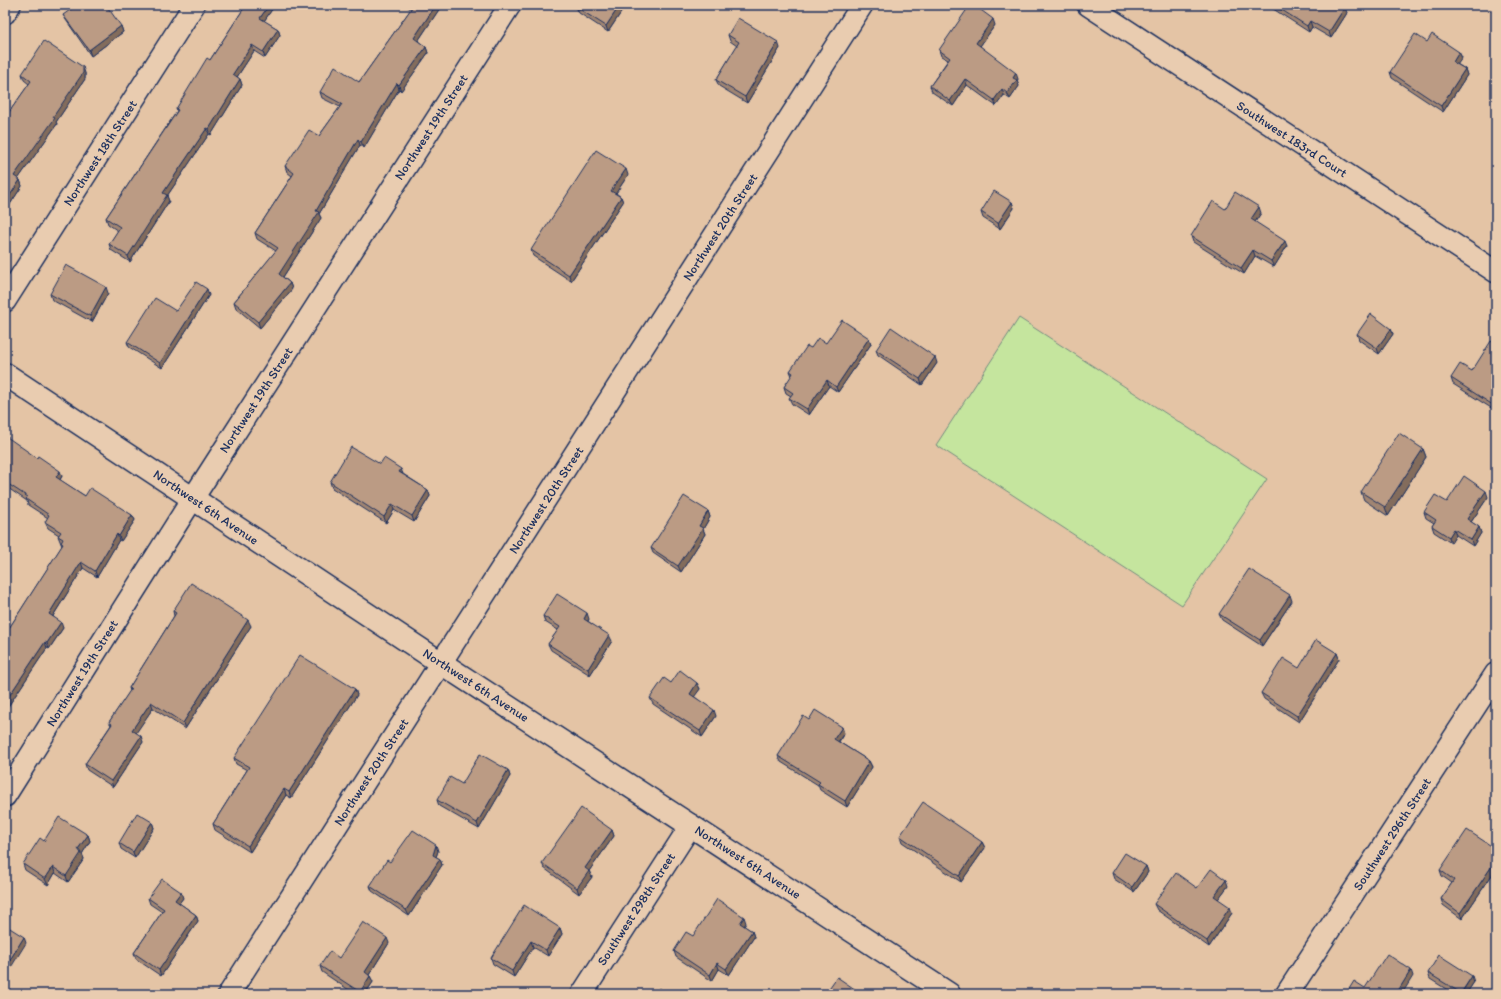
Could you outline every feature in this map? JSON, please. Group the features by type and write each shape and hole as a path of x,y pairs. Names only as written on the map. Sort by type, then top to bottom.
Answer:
{"street":[{"path":"5,13 10,5"},
{"name":"Northwest 18th Street","path":"5,301 194,5"},
{"name":"Northwest 19th Street","path":"5,796 193,498 510,5"},
{"name":"Northwest 20th Street","path":"229,994 862,5"},
{"name":"Southwest 183rd Court","path":"1088,5 1496,272"},
{"name":"Northwest 6th Avenue","path":"5,374 441,663 691,825 940,992"},
{"name":"Southwest 296th Street","path":"1287,994 1496,674"},
{"name":"Southwest 298th Street","path":"582,994 691,825"}],"green space":[{"path":"1019,318 1267,479 1182,605 936,445"}],"building":[{"path":"77,5 106,5 121,26 89,50 63,15"},
{"path":"246,5 269,5 260,18 278,29 263,52 252,45 233,74 240,79 209,129 207,128 163,193 167,195 128,256 109,244 120,227 106,218 178,110 176,109 207,58 210,60"},
{"path":"412,5 436,5 414,38 426,47 399,85 397,83 361,142 358,139 316,211 319,212 279,274 290,283 258,322 234,302 278,248 255,233 294,173 285,166 309,130 319,136 342,104 320,92 335,66 359,82 413,6"},
{"path":"578,5 620,5 606,26 576,7"},
{"path":"970,5 974,5 993,19 976,43 1016,73 1013,78 1017,80 1007,93 1002,89 994,100 965,79 950,101 930,86 950,58 939,50"},
{"path":"1274,5 1342,5 1345,7 1329,32 1310,21 1307,26"},
{"path":"738,18 778,42 745,97 716,80 739,42 728,35"},
{"path":"1415,34 1427,42 1432,34 1459,52 1453,62 1465,69 1441,106 1390,72"},
{"path":"44,41 83,67 83,73 53,117 55,118 14,176 20,180 5,203 5,118 31,81 22,74"},
{"path":"596,150 626,169 611,191 621,197 569,275 531,250"},
{"path":"994,191 1012,202 998,223 981,212"},
{"path":"1235,192 1259,207 1251,219 1285,241 1271,261 1253,250 1241,268 1191,236 1213,201 1225,209"},
{"path":"66,265 106,287 90,316 50,294"},
{"path":"196,282 207,289 160,363 127,342 155,298 176,311"},
{"path":"1371,314 1391,329 1377,348 1357,334"},
{"path":"842,320 869,338 836,387 827,380 807,409 789,398 793,393 784,387 793,373 790,371 807,346 811,348 818,338 826,343"},
{"path":"891,327 935,357 920,379 876,350"},
{"path":"1491,341 1496,344 1496,407 1451,378 1460,364 1472,371"},
{"path":"1399,433 1423,449 1385,507 1361,492"},
{"path":"7,437 37,458 38,456 60,471 56,477 85,496 90,488 132,515 119,536 117,534 95,571 81,562 49,614 61,622 47,643 45,642 5,702 5,633 63,544 61,543 63,539 58,536 61,532 45,522 49,515 26,499 28,497 5,482 5,440"},
{"path":"351,447 380,464 384,458 401,469 399,472 428,490 412,516 392,504 384,517 330,482"},
{"path":"1464,476 1486,491 1467,519 1479,527 1471,540 1454,529 1449,537 1432,526 1436,520 1424,512 1435,495 1447,502"},
{"path":"684,496 708,511 699,526 703,528 678,566 651,548"},
{"path":"1249,569 1290,595 1260,640 1219,614"},
{"path":"191,583 248,620 183,723 151,702 132,730 141,736 111,781 85,764 112,724 109,722 131,689 129,688 176,613 173,611"},
{"path":"557,594 587,613 584,619 609,635 588,669 548,644 560,627 543,616"},
{"path":"1316,640 1337,653 1297,716 1261,693 1283,658 1299,668"},
{"path":"300,655 355,689 289,792 284,789 248,846 213,824 249,767 234,758"},
{"path":"680,670 697,683 690,694 714,710 700,731 650,698 664,678 671,683"},
{"path":"815,710 842,727 834,739 869,761 845,801 818,784 820,782 778,756 803,716 809,720"},
{"path":"480,754 508,770 477,823 437,800 450,777 462,784"},
{"path":"923,802 982,842 959,876 900,836"},
{"path":"581,808 612,830 585,868 589,871 577,888 542,863"},
{"path":"137,813 152,822 133,852 119,843"},
{"path":"59,817 88,835 78,849 81,853 66,876 53,867 45,879 23,864 40,838 44,841"},
{"path":"413,830 436,845 433,855 440,859 406,910 370,886 387,860 390,862"},
{"path":"1467,830 1496,849 1496,860 1460,913 1441,899 1454,880 1440,870"},
{"path":"1125,853 1146,866 1132,887 1112,873"},
{"path":"1211,869 1226,880 1214,896 1230,907 1207,941 1154,904 1176,873 1197,888"},
{"path":"162,879 181,892 175,900 196,915 159,970 134,953 164,909 148,898"},
{"path":"717,899 744,917 740,923 752,931 726,969 717,963 710,975 674,951 686,932 693,936"},
{"path":"524,905 560,928 546,950 531,941 512,971 491,958"},
{"path":"363,922 387,938 365,972 370,976 360,992 320,966 330,951 339,958"},
{"path":"5,925 24,937 5,968"},
{"path":"1387,954 1411,970 1396,994 1346,994 1354,981 1365,988"},
{"path":"1439,955 1472,976 1461,993 1428,973"},
{"path":"837,977 859,992 858,994 825,994"},
{"path":"659,988 668,994 656,994"}]}
